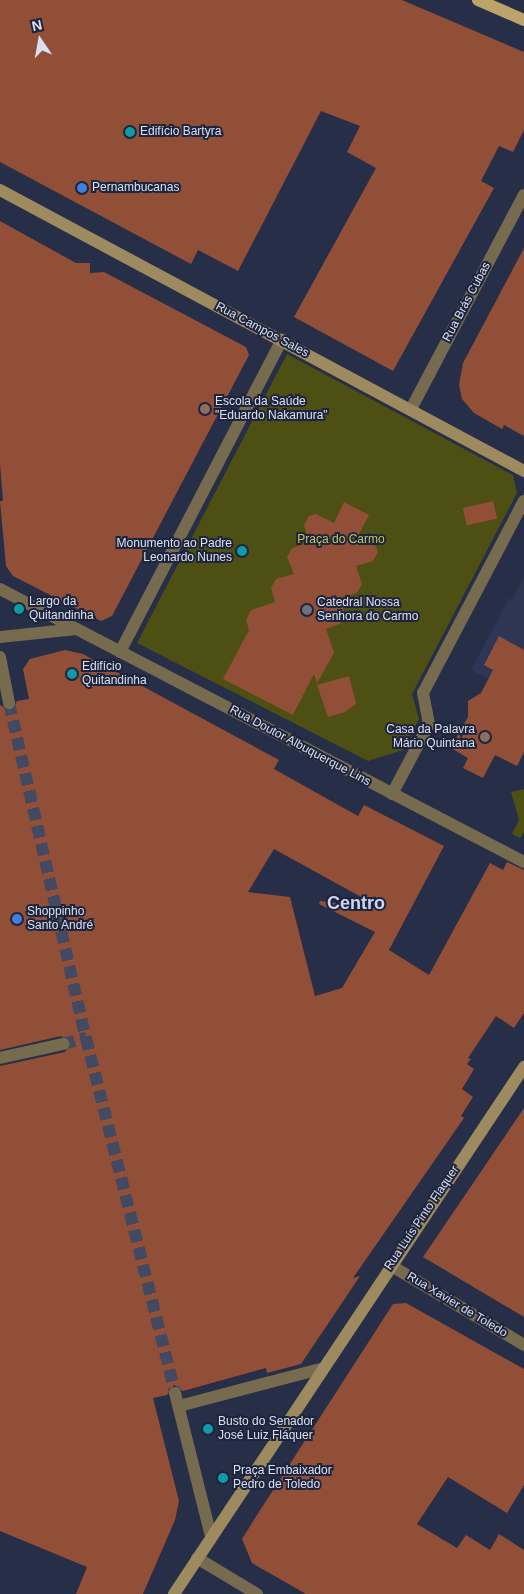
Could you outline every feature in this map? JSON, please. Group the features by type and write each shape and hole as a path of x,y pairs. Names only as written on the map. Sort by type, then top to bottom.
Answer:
{"main road":[{"path":"478,0 524,20"},
{"name":"Rua Campos Sales","path":"0,190 524,471"},
{"name":"Rua Luís Pinto Flaquer","path":"320,1370 524,1067"},
{"path":"174,1594 320,1370"}],"street":[{"name":"Rua Brás Cubas","path":"411,409 523,199"},
{"path":"120,652 282,340"},
{"path":"392,794 429,724 423,692 524,501"},
{"path":"0,589 77,630"},
{"path":"0,637 77,630"},
{"name":"Rua Doutor Albuquerque Lins","path":"77,630 524,862"},
{"path":"0,657 9,703"},
{"path":"0,1058 63,1044"},
{"name":"Rua Xavier de Toledo","path":"390,1265 524,1345"},
{"path":"179,1406 320,1370"},
{"path":"175,1393 211,1536"},
{"path":"197,1558 257,1594"}],"shaded area":[{"path":"524,577 524,697 471,670 509,598 512,600"}],"green space":[{"name":"Praça do Carmo","path":"287,354 513,475 517,493 412,694 419,719 403,750 368,761 137,643"},
{"path":"524,789 524,832 520,838 512,834 519,820 511,792"}],"building":[{"path":"0,0 402,0 524,52 524,130 513,152 499,146 481,181 494,188 393,371 294,317 376,168 347,152 360,126 321,111 238,271 198,250 191,264 0,162"},
{"path":"0,221 76,263 90,263 90,273 104,272 246,347 249,355 112,616 101,621 13,576 6,566 0,501 3,501 0,464"},
{"path":"524,248 524,436 504,425 502,429 474,413 462,399 459,385 463,363"},
{"path":"493,501 497,519 467,526 463,508"},
{"name":"Catedral Nossa Senhora do Carmo","path":"344,502 369,515 358,536 375,545 378,552 373,561 356,566 362,584 357,593 340,598 345,615 340,624 326,629 334,653 317,683 314,674 293,715 223,679 249,630 246,620 251,610 275,602 271,588 276,579 294,574 287,557 292,548 309,542 304,525 309,516 316,514 334,523"},
{"path":"499,636 524,650 524,752 517,766 495,755 483,778 463,768 468,758 451,748 468,717 468,701 481,693 493,670 484,665"},
{"path":"65,650 83,654 279,760 274,769 358,816 364,805 444,846 389,950 429,975 490,863 503,870 507,862 524,870 524,1013 514,1028 496,1016 468,1058 471,1059 467,1064 474,1069 462,1089 473,1097 461,1116 464,1118 353,1278 360,1276 301,1364 267,1373 266,1368 183,1391 174,1385 167,1395 153,1398 179,1501 175,1520 143,1594 76,1594 87,1567 0,1531 0,1066 65,1052 71,1043 61,1036 0,1050 0,705 11,711 17,701 29,699 23,669 30,659","holes":["274,849 383,909 320,901 319,904 375,932 342,988 315,996 290,897 248,892"]},
{"path":"349,676 356,704 345,712 328,717 317,685"},
{"path":"524,1108 524,1317 423,1257"},
{"path":"406,1303 524,1369 524,1485 507,1513 448,1477 417,1524 457,1548 466,1535 490,1550 499,1534 524,1550 524,1594 306,1594 252,1563 242,1539 393,1304"}],"tunnel":[{"path":"9,703 86,1038 175,1393"},
{"path":"63,1044 86,1038"}],"place":[{"name":"Edifício Bartyra","path":"130,132"},
{"name":"Pernambucanas","path":"82,188"},
{"name":"Escola da Saúde \"Eduardo Nakamura\"","path":"205,409"},
{"name":"Monumento ao Padre Leonardo Nunes","path":"242,551"},
{"name":"Largo da Quitandinha","path":"19,609"},
{"name":"Catedral Nossa Senhora do Carmo","path":"307,610"},
{"name":"Edifício Quitandinha","path":"72,674"},
{"name":"Casa da Palavra Mário Quintana","path":"485,737"},
{"name":"Shoppinho Santo André","path":"17,919"},
{"name":"Busto do Senador José Luiz Fláquer","path":"208,1429"},
{"name":"Praça Embaixador Pedro de Toledo","path":"223,1478"}],"district":[{"name":"Centro","path":"356,903"}]}
